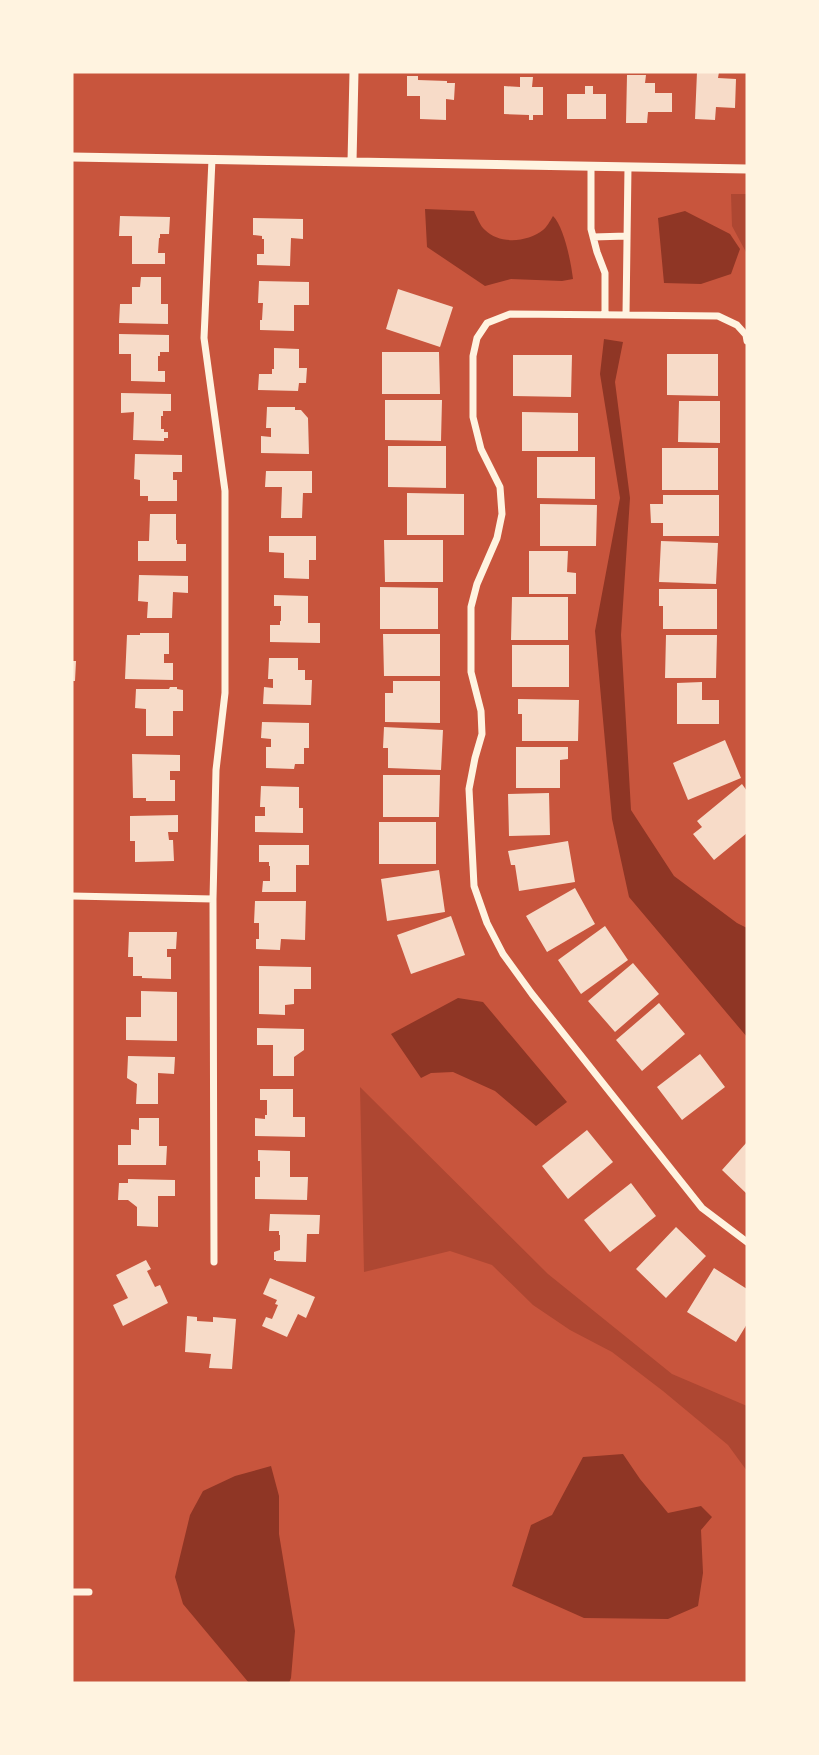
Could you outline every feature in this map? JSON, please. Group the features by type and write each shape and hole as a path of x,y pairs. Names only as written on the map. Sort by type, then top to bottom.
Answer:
{"street":[{"path":"352,162 354,72"},
{"path":"72,157 747,169"},
{"path":"212,159 204,338 225,491 225,693 216,770 213,899 214,1262"},
{"path":"591,166 591,229 605,273 605,314"},
{"path":"626,315 628,167"},
{"path":"593,237 627,236"},
{"path":"747,341 746,335 737,325 718,316 605,314 510,314 487,323 477,338 473,356 473,417 481,449 500,487 502,514 497,538 477,584 471,607 471,672 481,711 482,734 470,789 474,887 487,923 503,954 702,1208 747,1242"},
{"path":"72,896 213,899"},
{"path":"72,1592 89,1592"}],"shaded area":[{"path":"731,194 747,194 747,254 732,226"},
{"path":"425,209 474,211 485,230 506,240 537,234 553,216 564,236 573,279 511,279 485,286 427,247"},
{"path":"685,211 730,234 740,249 731,274 701,284 664,283 658,218"},
{"path":"604,339 623,342 615,382 630,498 621,635 631,810 674,876 747,928 747,1037 629,897 612,819 595,631 620,498 600,374"},
{"path":"458,998 483,1002 567,1102 536,1126 495,1091 453,1072 431,1073 421,1078 391,1034"},
{"path":"360,1087 548,1274 672,1374 747,1406 747,1471 728,1445 663,1391 612,1352 570,1330 533,1305 492,1265 450,1251 364,1272"},
{"path":"623,1454 668,1513 701,1506 712,1517 701,1530 703,1573 698,1606 668,1619 584,1618 512,1586 531,1525 552,1515 583,1457"},
{"path":"271,1466 279,1496 279,1534 295,1631 291,1678 289,1683 249,1683 183,1604 175,1577 190,1515 203,1491 235,1476"}],"building":[{"path":"697,72 719,72 718,78 736,79 735,108 716,107 715,120 695,119"},
{"path":"627,75 646,75 645,83 655,83 655,93 672,93 672,112 648,112 647,123 626,123"},
{"path":"407,76 418,76 418,80 455,83 454,100 446,99 446,120 420,119 420,96 407,96"},
{"path":"520,77 533,77 532,87 543,87 543,115 533,115 533,120 529,120 529,115 504,114 504,86 520,87"},
{"path":"585,86 593,86 593,94 606,94 606,119 567,119 567,94 585,94"},
{"path":"120,216 170,217 169,234 160,234 159,238 158,253 165,253 165,264 132,264 132,236 119,236"},
{"path":"253,218 303,219 303,239 291,238 290,266 257,265 257,254 264,254 264,239 262,236 253,235"},
{"path":"141,277 161,277 161,304 168,304 168,324 119,323 120,304 132,304 132,287 140,287"},
{"path":"259,281 309,282 309,305 294,305 294,331 260,330 263,303 258,303"},
{"path":"398,289 453,307 440,347 386,329"},
{"path":"119,334 169,335 169,352 160,352 158,356 158,371 165,371 165,382 131,381 131,354 119,354"},
{"path":"274,348 299,349 299,368 307,368 306,383 299,383 298,391 258,390 259,374 272,374 274,369"},
{"path":"382,352 439,352 440,394 382,394"},
{"path":"667,354 718,354 718,396 667,395"},
{"path":"513,355 572,355 571,397 513,396"},
{"path":"121,393 171,394 171,411 163,411 161,416 161,429 168,432 168,438 164,438 164,441 133,440 134,412 121,413"},
{"path":"385,400 442,400 441,441 385,440"},
{"path":"679,401 720,401 720,443 678,442"},
{"path":"267,407 295,407 295,410 301,410 308,418 309,454 261,453 261,436 271,437 271,428 266,428"},
{"path":"522,412 578,413 578,451 522,451"},
{"path":"388,446 446,446 446,488 388,487"},
{"path":"662,448 718,448 718,490 662,490"},
{"path":"135,454 182,455 182,472 173,472 173,480 177,480 177,501 148,501 148,496 140,496 140,480 134,479"},
{"path":"537,457 595,457 595,499 537,498"},
{"path":"266,471 312,471 312,493 303,493 302,518 281,518 282,487 265,487"},
{"path":"407,493 464,494 464,535 407,535"},
{"path":"663,495 719,495 719,536 663,536 663,523 651,523 650,504 663,504"},
{"path":"540,504 597,505 596,546 540,546"},
{"path":"150,514 176,514 176,540 177,544 186,544 186,561 138,561 138,541 149,541"},
{"path":"269,536 316,536 316,560 309,560 309,579 284,578 284,553 269,552"},
{"path":"384,540 443,540 443,582 385,582"},
{"path":"661,541 718,543 716,584 659,582"},
{"path":"529,551 568,551 567,572 576,573 576,594 529,594"},
{"path":"139,575 188,576 188,593 173,592 172,618 147,618 148,602 138,601"},
{"path":"380,587 438,588 438,629 380,629"},
{"path":"659,589 717,589 717,629 663,629 663,606 659,606"},
{"path":"274,595 308,596 308,623 320,623 320,643 270,642 270,625 280,625 281,621 281,606 274,606"},
{"path":"512,597 568,597 568,640 511,640"},
{"path":"169,633 169,654 164,654 164,663 173,663 173,680 125,679 127,635"},
{"path":"383,634 440,634 440,676 384,676"},
{"path":"666,635 717,635 716,678 665,678"},
{"path":"512,645 569,645 569,687 512,687"},
{"path":"269,658 298,658 298,670 305,670 305,680 312,680 311,705 263,704 264,687 273,688 273,679 268,679"},
{"path":"72,661 76,661 75,681 72,681"},
{"path":"393,681 440,681 440,723 385,722 385,693 393,693"},
{"path":"702,682 702,700 719,700 719,724 677,724 677,683"},
{"path":"170,687 183,690 183,711 173,711 173,736 146,736 146,709 135,708 136,689"},
{"path":"518,699 579,700 578,741 522,741 522,714 518,714"},
{"path":"262,722 309,723 309,748 304,748 304,764 295,764 294,769 266,768 266,747 271,747 271,739 261,738"},
{"path":"384,727 443,730 441,770 388,768 388,748 383,748"},
{"path":"725,740 741,778 688,800 673,763"},
{"path":"516,747 568,747 568,759 560,760 560,788 516,788"},
{"path":"132,754 180,755 180,771 170,771 170,780 175,780 175,801 133,798"},
{"path":"383,775 440,775 439,817 383,817"},
{"path":"742,784 747,791 747,833 714,860 693,834 702,827 697,821"},
{"path":"261,786 299,787 299,808 303,808 303,833 255,832 255,816 265,816 265,807 260,807"},
{"path":"549,793 550,835 509,836 508,794"},
{"path":"178,815 178,832 168,832 169,840 173,840 174,861 135,862 135,841 130,841 130,816"},
{"path":"379,822 436,822 436,864 379,864"},
{"path":"568,841 575,882 519,891 515,865 511,865 508,851"},
{"path":"259,845 309,845 309,865 296,865 296,892 262,892 263,881 270,881 270,866 269,862 259,862"},
{"path":"439,870 445,912 387,921 381,879"},
{"path":"575,888 595,924 547,952 526,916"},
{"path":"255,901 306,901 305,940 281,939 280,950 256,949 259,923 254,923"},
{"path":"451,916 465,955 411,974 397,935"},
{"path":"605,926 628,960 581,994 558,960"},
{"path":"129,932 177,932 176,949 167,949 167,957 171,957 171,979 133,976 133,957 128,957"},
{"path":"633,963 659,994 615,1032 588,1001"},
{"path":"259,966 311,967 311,989 294,989 294,1004 285,1005 285,1015 259,1014"},
{"path":"141,991 177,992 177,1041 126,1040 126,1017 141,1017"},
{"path":"659,1003 685,1034 642,1071 616,1040"},
{"path":"257,1028 304,1029 304,1050 294,1057 294,1076 273,1076 273,1045 257,1045"},
{"path":"700,1054 725,1087 682,1120 657,1087"},
{"path":"128,1056 175,1057 174,1074 158,1073 158,1104 136,1104 137,1084 127,1078"},
{"path":"260,1089 293,1089 293,1117 305,1117 305,1137 255,1136 255,1118 265,1119 267,1115 267,1100 260,1100"},
{"path":"139,1118 159,1118 159,1146 167,1146 166,1165 118,1165 118,1145 131,1145 131,1129 139,1130"},
{"path":"587,1130 613,1162 568,1199 542,1166"},
{"path":"747,1142 747,1194 722,1170"},
{"path":"258,1150 290,1151 290,1177 308,1177 307,1200 255,1199 255,1177 260,1177"},
{"path":"128,1179 175,1180 175,1196 158,1196 158,1227 137,1226 137,1207 128,1200 118,1200 119,1183 128,1183"},
{"path":"631,1183 656,1216 610,1252 584,1220"},
{"path":"270,1214 320,1215 319,1234 307,1234 306,1262 274,1260 274,1252 280,1250 280,1235 279,1231 269,1231"},
{"path":"676,1227 706,1256 666,1298 636,1269"},
{"path":"146,1260 151,1269 147,1271 155,1287 160,1285 168,1303 123,1326 113,1305 128,1298 116,1275"},
{"path":"714,1268 747,1289 747,1324 736,1342 687,1312"},
{"path":"270,1278 315,1297 306,1318 298,1314 287,1337 262,1326 266,1317 272,1319 278,1305 275,1304 277,1300 263,1294"},
{"path":"187,1316 197,1317 197,1321 213,1322 213,1317 236,1319 232,1369 209,1368 211,1354 185,1352"}]}
